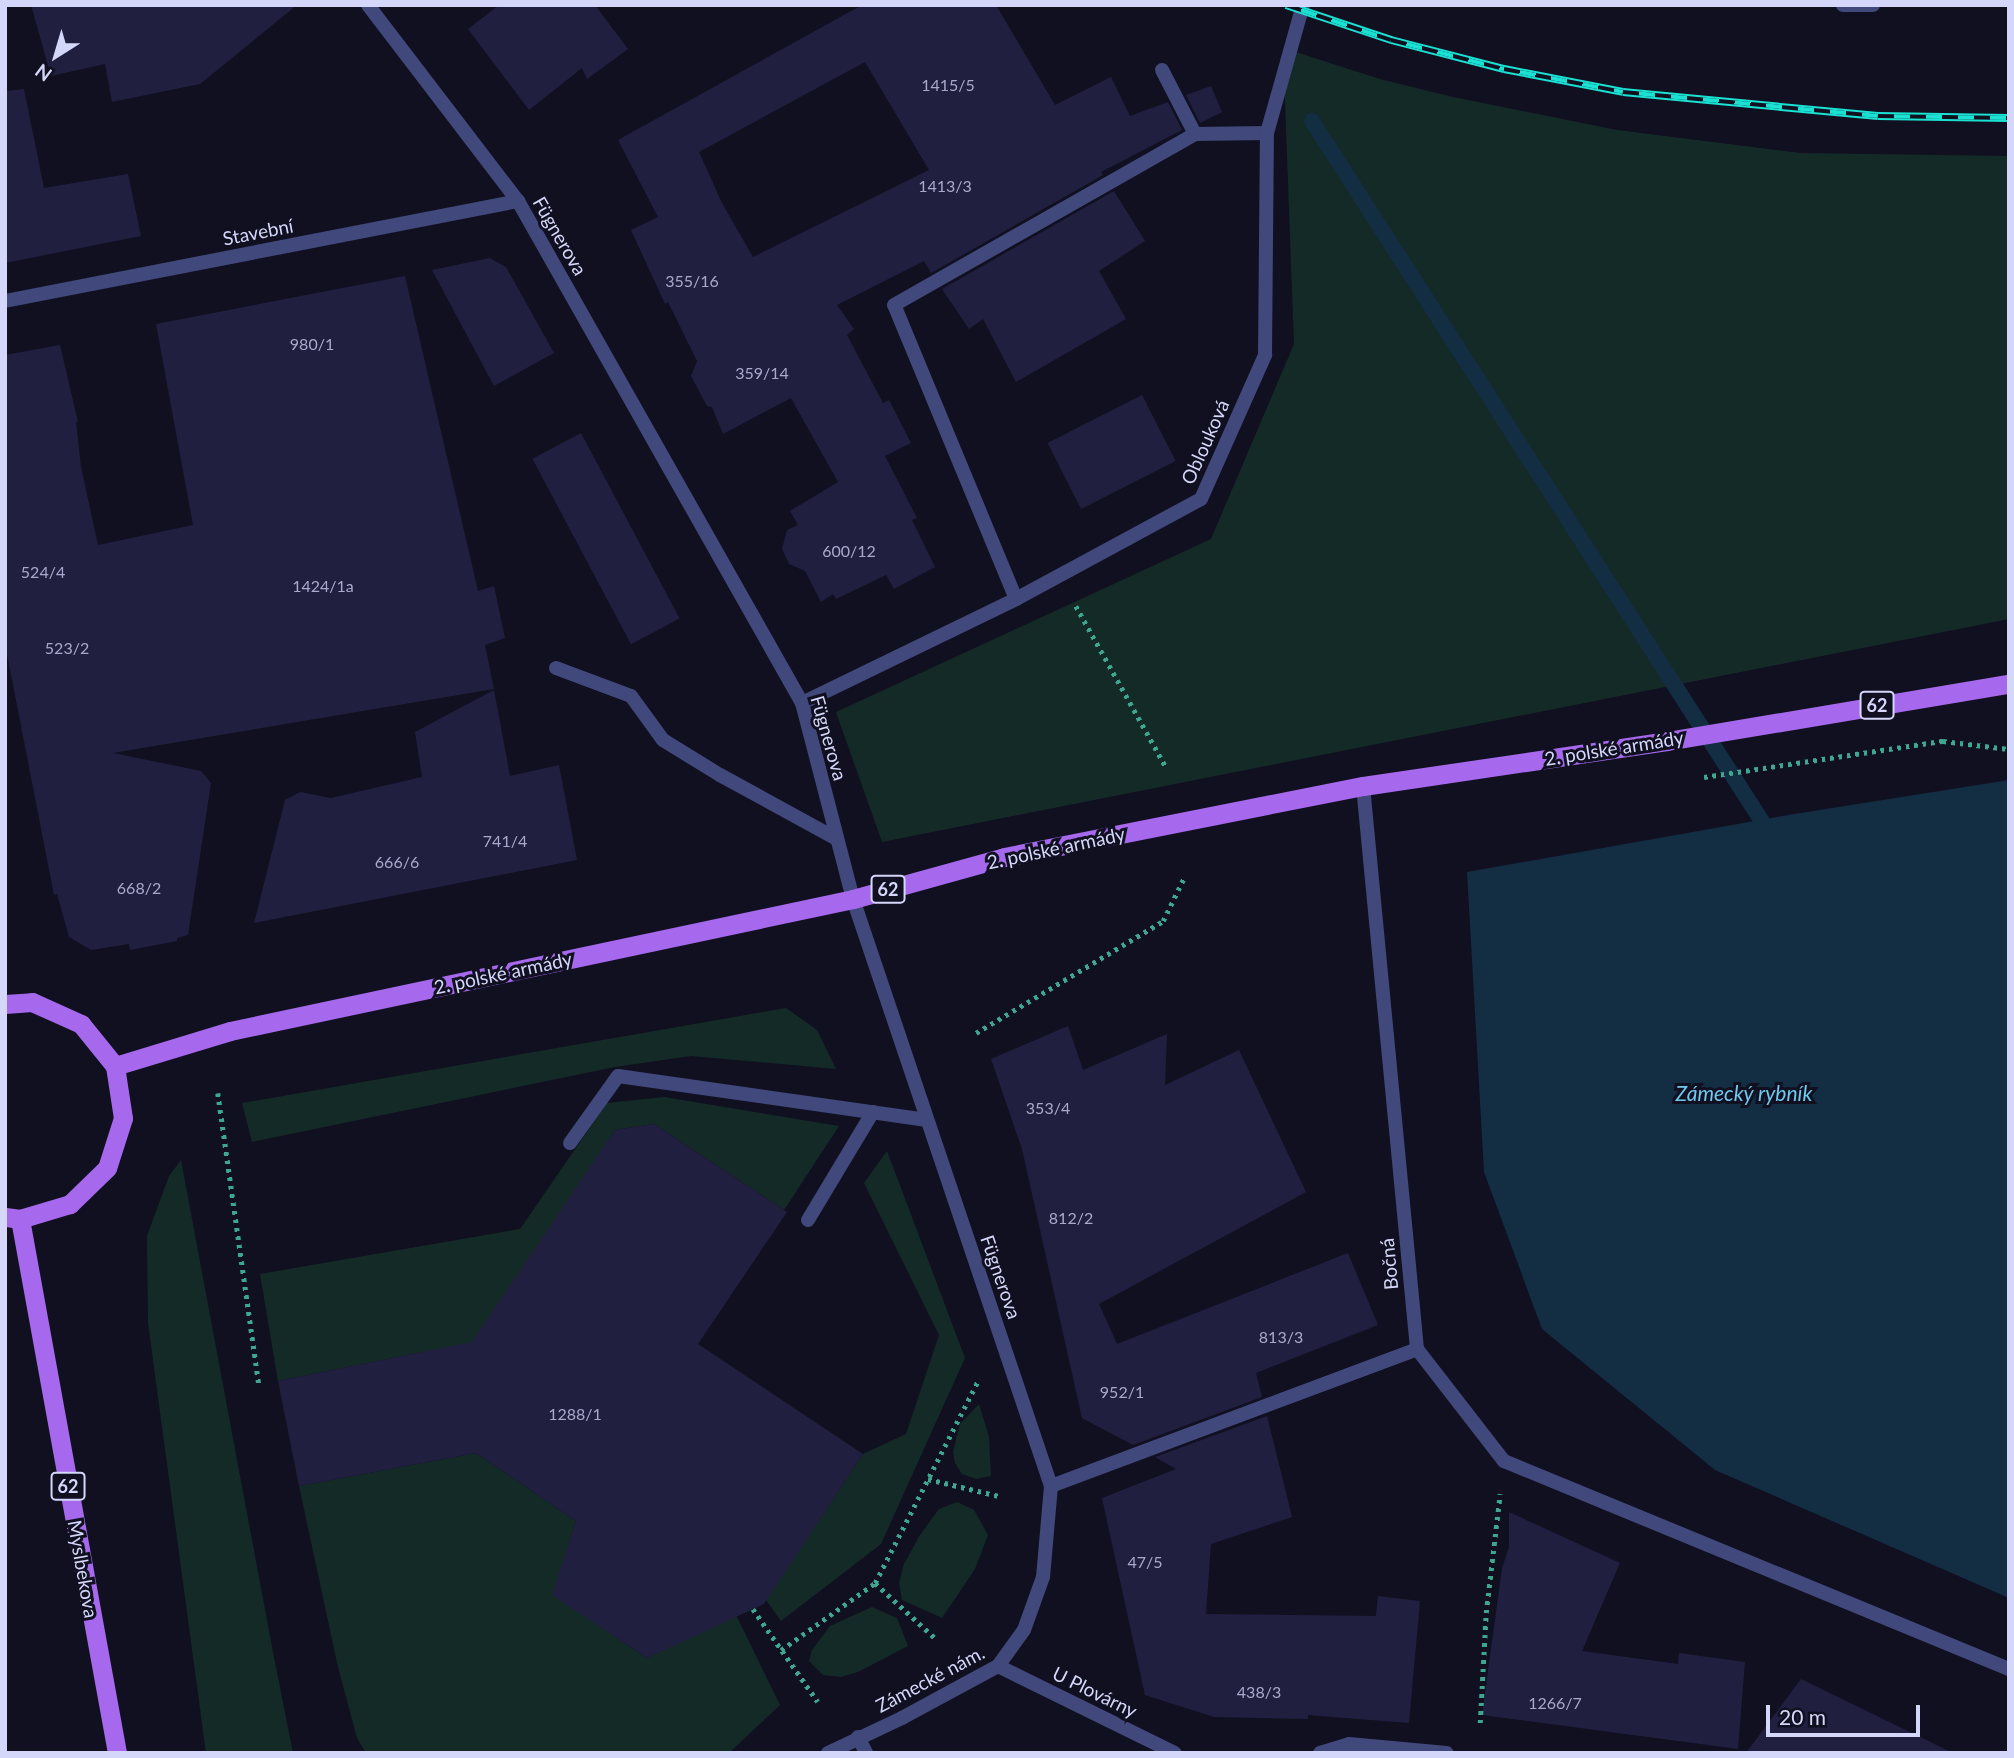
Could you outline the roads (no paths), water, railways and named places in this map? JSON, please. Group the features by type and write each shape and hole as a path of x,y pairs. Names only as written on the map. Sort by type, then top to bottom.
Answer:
{"main road":[{"name":"2. polské armády","path":"115,1066 230,1031 853,899 1004,857 1363,786 1667,741 2009,684"},
{"path":"5,1004 32,1002 81,1024 115,1066"},
{"name":"62","path":"13,1218 70,1204 107,1168 123,1118 115,1066"},
{"name":"Myslbekova","path":"13,1218 117,1753"}],"street":[{"name":"Fügnerova","path":"368,5 518,201 802,703 853,899 1051,1486"},
{"name":"Oblouková","path":"802,703 1016,599 1201,499 1265,355 1267,133 1303,5"},
{"path":"1843,5 1873,5"},
{"path":"1162,70 1195,134"},
{"path":"1016,599 894,305 1195,134 1267,133"},
{"name":"Stavební","path":"5,302 518,201"},
{"path":"556,668 631,696 663,740 720,775 837,839"},
{"name":"Bočná","path":"1363,786 1417,1349"},
{"path":"570,1143 618,1076 928,1120"},
{"path":"808,1220 873,1112"},
{"path":"1051,1486 1417,1349 1504,1461 2009,1669"},
{"name":"Zámecké nám.","path":"828,1753 902,1718 998,1666 1024,1630 1044,1577 1051,1486"},
{"name":"U Plovárny","path":"998,1666 1175,1753"},
{"path":"858,1737 866,1753"},
{"path":"1320,1753 1349,1744 1447,1753"}],"water":[{"name":"Zámecký rybník","path":"2009,780 2009,1598 1715,1470 1542,1329 1484,1172 1467,872 1788,815"}],"waterway":[{"path":"1312,121 1772,837"}],"railway":[{"path":"1286,5 1391,40 1504,69 1623,92 1878,116 2009,118"}]}
